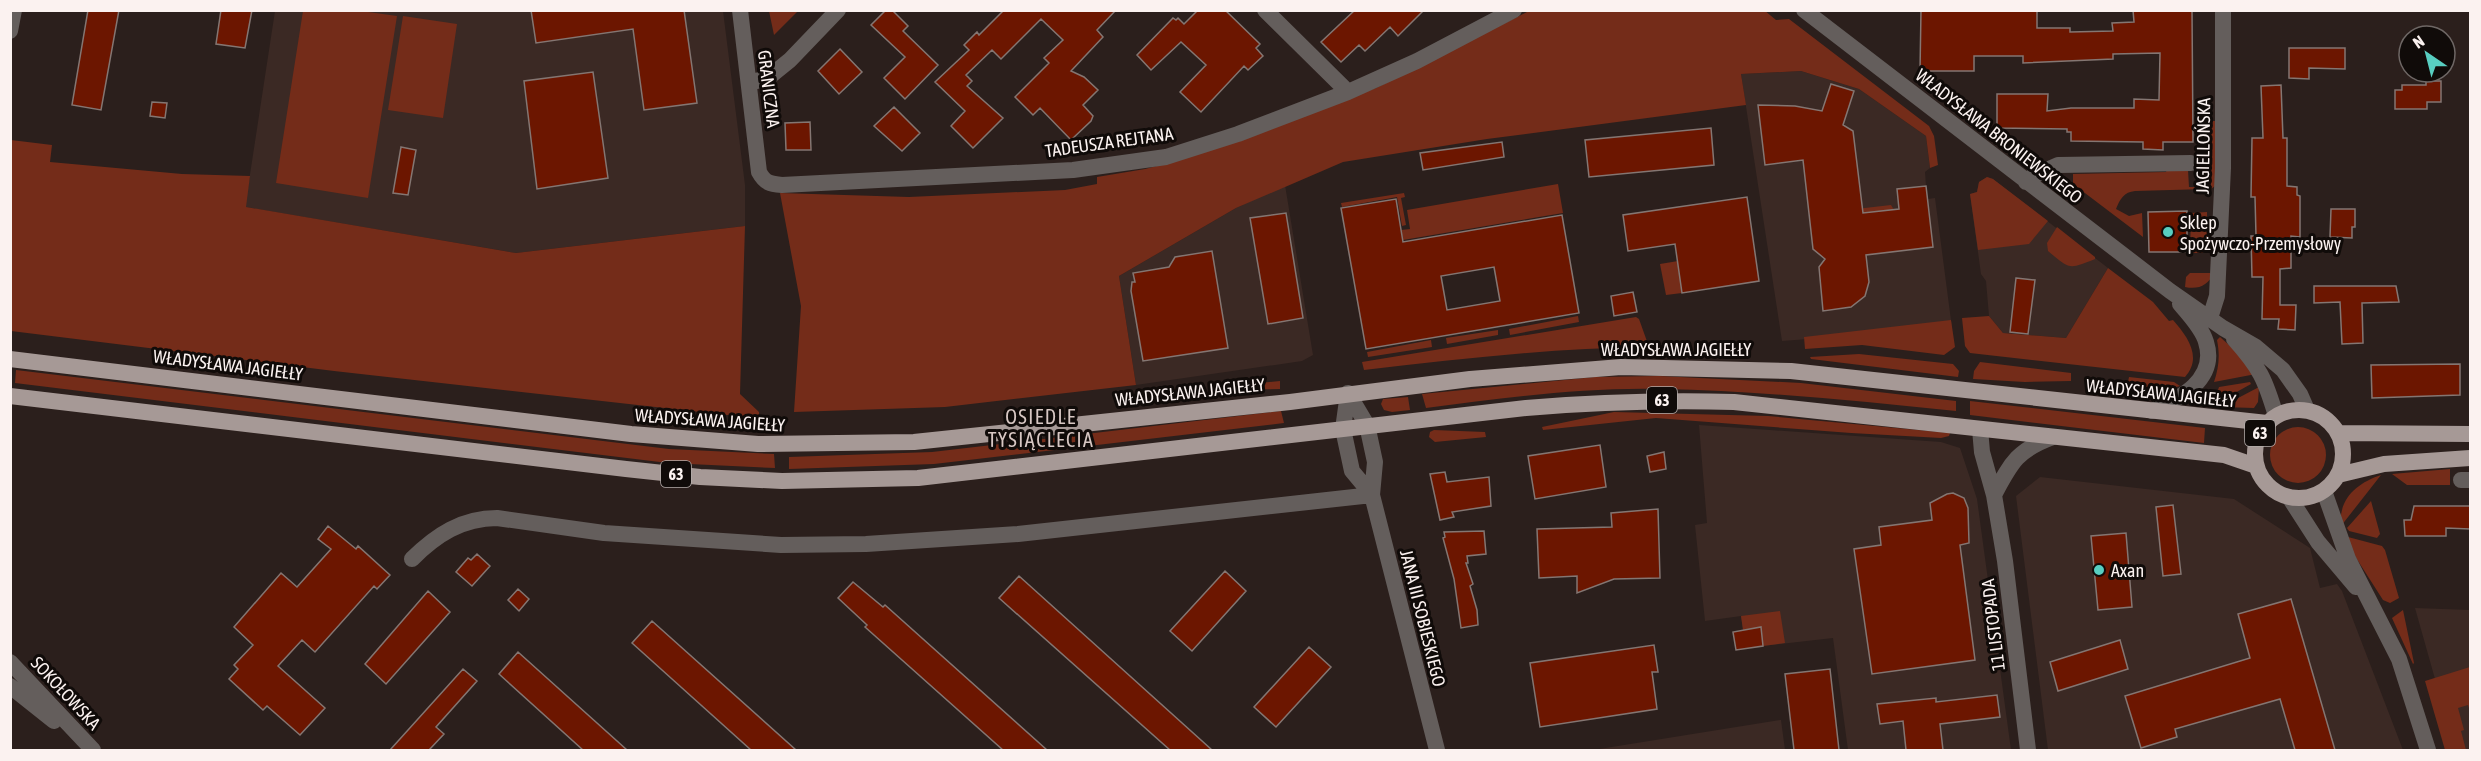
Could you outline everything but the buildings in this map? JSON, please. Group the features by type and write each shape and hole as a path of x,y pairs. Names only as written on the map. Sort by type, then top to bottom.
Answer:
{"main road":[{"name":"WŁADYSŁAWA JAGIEŁŁY","path":"10,359 631,434 758,444 914,442 1290,402 1348,393 1526,373 1668,366 1791,371 2152,411 2272,419"},
{"name":"63","path":"10,396 700,477 783,480 918,478 1367,425 1603,401 1666,400 1734,402 2224,455 2256,466"},
{"name":"63","path":"2289,497 2268,486 2256,466 2256,443 2272,419 2297,410 2307,410"},
{"path":"2289,497 2301,499 2324,491 2338,476 2344,454 2339,434 2326,418 2307,410"},
{"path":"2339,434 2470,434"},
{"path":"2338,476 2384,464 2470,458"}],"street":[{"path":"10,31 14,10"},
{"name":"GRANICZNA","path":"740,10 759,172"},
{"path":"750,83 769,77 790,60 838,10"},
{"path":"1265,10 1348,92"},
{"name":"TADEUSZA REJTANA","path":"759,172 764,181 769,184 782,185 1073,170 1166,157 1238,134 1348,92 1417,61 1514,10"},
{"name":"WŁADYSŁAWA BRONIEWSKIEGO","path":"1804,10 2170,291 2256,347 2283,370 2300,394 2307,410"},
{"name":"JAGIELLOŃSKA","path":"2216,323 2222,180 2223,10"},
{"path":"2026,182 2033,176 2058,165 2191,163"},
{"name":"WŁADYSŁAWA BRONIEWSKIEGO","path":"2152,411 2180,399 2198,384 2205,370 2208,355 2206,341 2170,291"},
{"name":"WŁADYSŁAWA BRONIEWSKIEGO","path":"2216,323 2251,357 2265,379 2272,419"},
{"name":"JANA III SOBIESKIEGO","path":"1348,393 1367,425 1375,462 1372,495 1437,750"},
{"name":"JANA III SOBIESKIEGO","path":"1348,393 1343,429 1352,471 1372,495"},
{"name":"11 LISTOPADA","path":"1980,429 1982,452 1994,495 2005,561 2028,750"},
{"path":"1994,495 2009,466 2019,454 2028,447 2053,437"},
{"path":"2324,491 2348,560 2399,659 2428,750"},
{"path":"412,559 446,530 480,518 497,518 604,533 781,546 866,544 1018,534 1372,495"},
{"path":"2289,497 2336,565 2372,605"},
{"name":"SOKOŁOWSKA","path":"10,662 92,750"},
{"name":"SOKOŁOWSKA","path":"10,686 92,750"}],"shaded area":[{"path":"769,10 798,11 774,35"},
{"path":"1531,10 1764,10 1776,20 1789,19 1929,126 1934,136 1938,165 1930,168 1926,136 1859,89 1801,71 1741,74 1746,105 1487,139 1343,162 1236,208 1119,276 1136,385 945,407 794,412 801,306 780,193 909,197 1065,190 1097,184 1097,177 1172,162 1376,88"},
{"path":"275,11 723,11 745,185 745,226 516,253 245,207"},
{"path":"303,11 361,11 397,16 368,198 276,183"},
{"path":"403,16 457,24 443,118 388,110"},
{"path":"1801,71 1859,89 1926,136 1930,168 1925,172 1926,186 1928,199 1935,198 1952,328 1782,341 1741,74"},
{"path":"2211,121 2215,121 2215,186 2211,189"},
{"path":"11,140 52,145 50,162 182,174 250,176 246,207 516,253 745,226 740,394 759,412 759,416 745,417 334,371 11,331"},
{"path":"2167,169 2188,170 2189,187 2207,187 2207,189 2135,191 2125,194 2116,209 2129,216 2142,213 2143,237 2073,184 2073,174 2166,172"},
{"path":"1987,177 1993,179 2108,268 2066,338 2003,333 1989,316 1986,281 1981,274 1970,194 1977,192 1979,182"},
{"path":"1987,177 1993,179 2048,221 2029,244 1978,250 1970,194 1977,192 1979,182"},
{"path":"1558,184 1563,213 1403,240 1401,230 1410,229 1407,210"},
{"path":"1285,185 1313,355 1302,361 1136,385 1119,276 1236,208"},
{"path":"1404,193 1405,197 1401,198 1406,225 1402,226 1397,197 1342,207 1341,203"},
{"path":"1891,205 1894,210 1856,214 1856,209"},
{"path":"2207,212 2207,249 2202,253 2190,253 2191,213"},
{"path":"2057,227 2095,259 2070,266 2048,251 2047,243"},
{"path":"1678,261 1682,293 1666,295 1660,264"},
{"path":"2108,268 2153,302 2169,321 2173,320 2188,340 2193,362 2185,377 1970,353 1965,346 1962,318 1989,316 2003,333 2066,338"},
{"path":"2190,273 2214,273 2209,281 2195,288 2185,287 2186,277"},
{"path":"1578,316 1579,322 1510,335 1509,329"},
{"path":"1636,317 1639,319 1649,347 1542,352 1364,370 1362,362"},
{"path":"1951,320 1955,347 1944,355 1862,345 1805,349 1804,337"},
{"path":"1498,330 1498,335 1447,344 1446,338"},
{"path":"2220,337 2256,374 2214,382 2218,361 2217,340"},
{"path":"1431,340 1432,347 1368,357 1367,352"},
{"path":"1859,354 1953,364 1959,371 1958,377 1811,359 1810,357"},
{"path":"1980,362 2071,373 2071,381 2025,382 1973,379 1974,371"},
{"path":"16,370 669,449 774,454 775,468 668,463 15,383"},
{"path":"1659,376 1801,383 1956,401 1956,411 1772,394 1632,389 1544,394 1426,408 1422,394 1595,377"},
{"path":"2129,377 2174,382 2180,386 2161,391 2127,387"},
{"path":"1280,381 1280,389 1222,390 1222,387"},
{"path":"2250,382 2251,384 2224,399 2216,396 2219,387"},
{"path":"2259,387 2258,402 2254,408 2221,407"},
{"path":"1408,397 1410,410 1392,412 1384,410 1381,404 1383,399"},
{"path":"1970,401 2205,428 2204,443 1970,415"},
{"path":"1281,411 1284,423 934,464 789,469 789,457 932,452"},
{"path":"1614,412 1768,416 1950,433 1949,436 1941,438 1656,418 1543,430 1542,427"},
{"path":"1699,425 1941,442 1960,448 1977,499 2011,750 1848,750 1833,638 1763,646 1760,628 1743,630 1741,616 1705,621 1695,525 1707,523"},
{"path":"2292,427 2304,427 2314,431 2322,439 2326,455 2322,471 2314,479 2304,483 2292,483 2282,479 2274,471 2270,461 2270,449 2274,439 2282,431"},
{"path":"1434,430 1485,432 1486,437 1435,442 1429,437 1430,432"},
{"path":"2450,469 2450,485 2407,485 2392,474"},
{"path":"2381,475 2341,526 2343,508 2351,493 2372,478"},
{"path":"2040,477 2234,499 2310,548 2320,588 2337,584 2342,591 2403,750 2048,750 2016,496"},
{"path":"2371,501 2380,534 2377,538 2349,531 2347,528"},
{"path":"2348,537 2382,546 2399,598 2390,603 2383,600 2344,539"},
{"path":"2415,608 2470,610 2470,750 2455,750"},
{"path":"2403,610 2414,663 2413,664 2392,618"},
{"path":"1780,611 1785,643 1763,646 1760,628 1743,630 1741,616"},
{"path":"2470,667 2470,711 2468,705 2458,708 2466,750 2445,750 2425,681"},
{"path":"1780,720 1785,750 1593,750"}],"place":[{"name":"Sklep Spożywczo-Przemysłowy","path":"2168,232"},
{"name":"Axan","path":"2099,570"}],"district":[{"name":"OSIEDLE TYSIĄCLECIA","path":"1041,428"}]}
